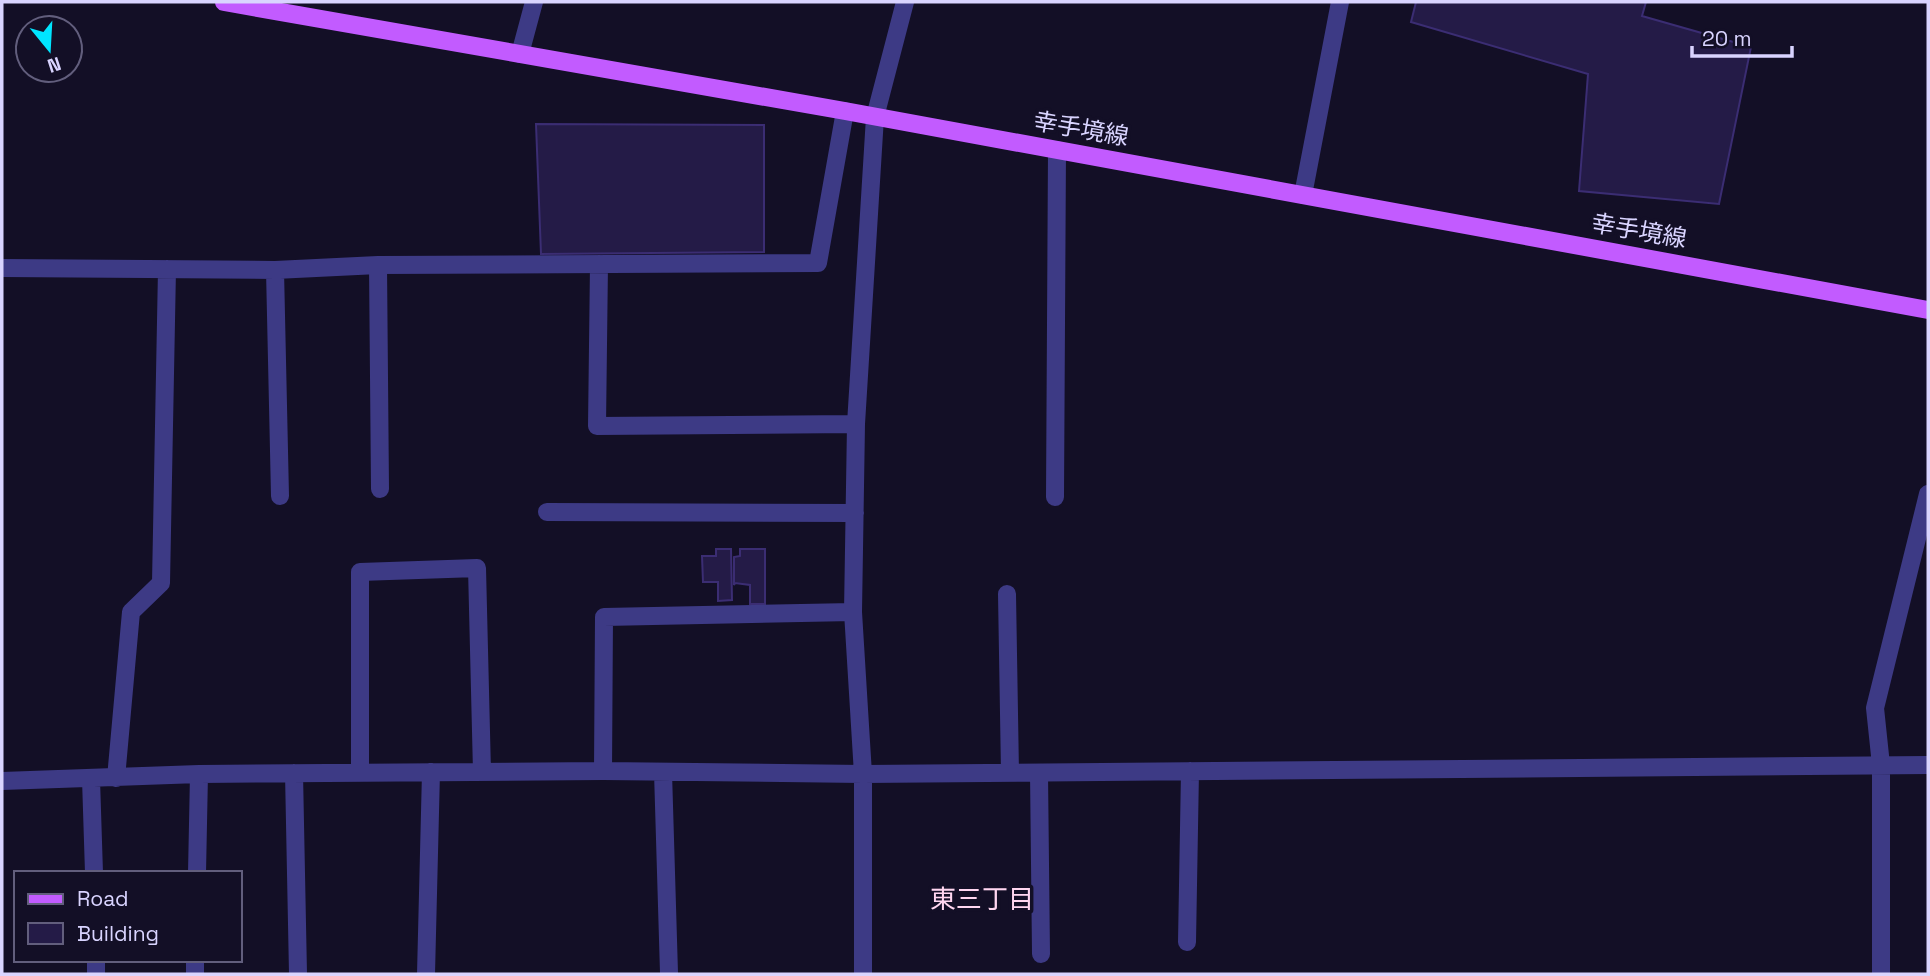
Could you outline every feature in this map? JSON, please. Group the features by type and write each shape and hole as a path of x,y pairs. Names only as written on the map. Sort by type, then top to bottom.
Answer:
{"main road":[{"name":"幸手境線","path":"224,2 845,111 1928,310"}],"street":[{"path":"520,54 534,2"},
{"path":"863,974 863,774 853,612 856,424 875,117 905,2"},
{"path":"1303,195 1340,2"},
{"path":"2,268 275,270 378,265 818,262 845,111"},
{"path":"1055,497 1057,150"},
{"path":"599,264 597,426 856,424"},
{"path":"378,265 380,489"},
{"path":"116,778 131,612 161,583 167,269"},
{"path":"275,270 280,496"},
{"path":"1881,974 1881,765 1875,708 1928,494"},
{"path":"547,512 855,513"},
{"path":"360,773 360,572 477,568 482,772"},
{"path":"1007,594 1010,773"},
{"path":"603,771 604,617 853,612"},
{"path":"2,781 294,773 603,771 863,774 1928,765"},
{"path":"1187,942 1190,771"},
{"path":"426,974 431,772"},
{"path":"663,772 668,973"},
{"path":"294,773 298,974"},
{"path":"1039,773 1041,954"},
{"path":"197,871 199,774"},
{"path":"92,779 94,871"}],"building":[{"path":"1416,2 1646,2 1642,16 1751,47 1719,204 1579,191 1588,74 1411,22"},
{"path":"536,124 764,125 764,252 541,254"},
{"path":"716,549 731,549 732,600 718,601 718,582 703,582 702,556 716,556"},
{"path":"740,549 765,549 765,604 750,604 750,585 734,585 734,557 740,556"}],"district":[{"name":"東三丁目","path":"982,899"}]}
